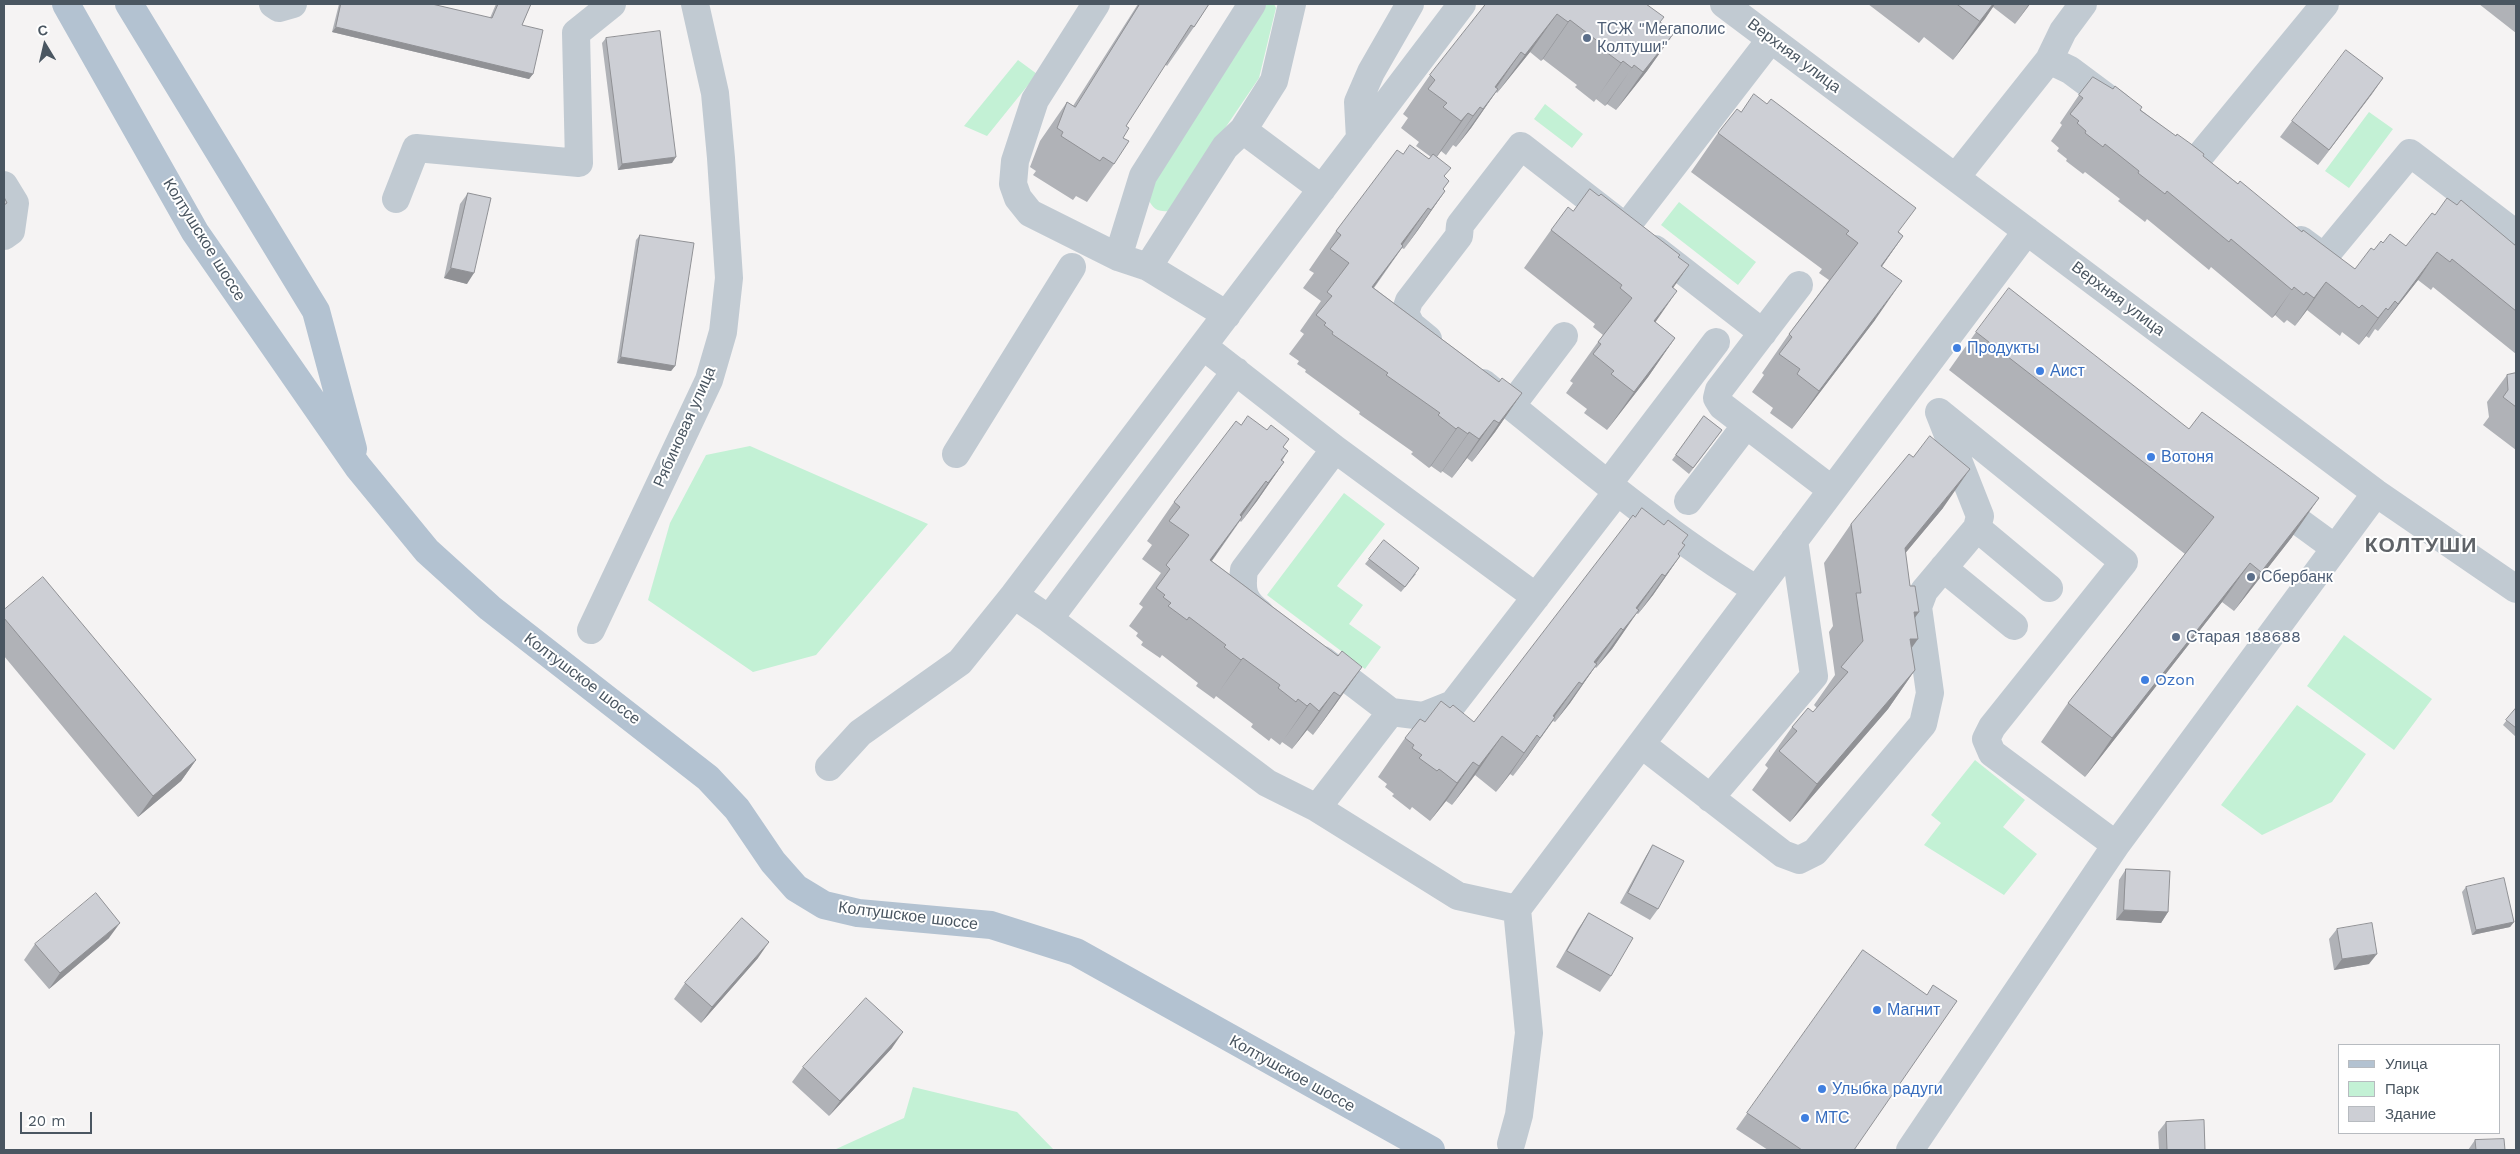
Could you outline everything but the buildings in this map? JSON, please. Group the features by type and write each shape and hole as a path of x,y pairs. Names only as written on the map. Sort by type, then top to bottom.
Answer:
{"main road":[{"name":"Колтушское шоссе","path":"66,4 195,232 358,467 427,551 490,608 708,778 737,809 773,862 796,888 824,905 832,907 894,917 991,925 1076,952 1431,1150"},
{"name":"Колтушское шоссе","path":"129,4 316,311 358,467"}],"street":[{"path":"273,4 279,8 293,4"},
{"path":"396,199 416,148 579,163 576,33 612,4"},
{"name":"Рябиновая улица","path":"591,630 710,380 723,332 729,278 720,149 715,93 695,4"},
{"path":"1096,4 1035,100 1015,161 1013,184 1018,198 1030,213 1118,257 1148,268 1227,315"},
{"path":"1118,257 1142,176 1252,4"},
{"path":"1148,268 1225,147 1243,130 1274,81 1292,4"},
{"path":"1360,138 1357,119 1358,102 1371,72 1410,4"},
{"path":"829,766 860,733 960,662 1014,595 1462,4"},
{"name":"Верхняя улица","path":"1724,4 2376,493 2516,589"},
{"path":"1956,177 2049,60 2063,30 2083,4"},
{"path":"2195,162 2325,4"},
{"path":"1626,227 1771,39"},
{"path":"2049,60 2070,70 2134,117"},
{"path":"1243,130 1322,189"},
{"path":"2172,145 2218,179"},
{"path":"1757,590 1710,561 1613,488 1411,325 1406,314 1409,301 1459,236 1460,225 1521,146 1763,333"},
{"path":"2278,223 2324,257 2410,154 2516,234"},
{"path":"4,185 15,203 11,231 4,236"},
{"path":"1511,1144 1519,1115 1529,1033 1517,910 2027,231"},
{"path":"956,454 1072,267"},
{"path":"1718,398 1719,390 1799,285"},
{"path":"1982,290 2006,308"},
{"path":"1511,406 1564,336"},
{"path":"1300,643 1391,712 1423,716 1453,704 1536,598 1689,377 1716,342"},
{"path":"1203,346 1334,449 1536,598"},
{"path":"1049,619 1236,371"},
{"path":"1689,377 1718,398 1722,406 1746,425 1832,490"},
{"path":"1908,388 2124,562 1992,727 1986,739 1992,753 2116,845"},
{"path":"1641,744 1783,854 1799,860 1815,852 1923,724 1930,693 1918,607 1924,591 1977,528 1980,516 1939,412"},
{"path":"1688,501 1746,425"},
{"path":"1278,626 1248,604 1242,587 1244,570 1334,449"},
{"path":"2256,490 2335,548"},
{"path":"1910,1150 2116,845 2376,493"},
{"path":"1977,528 2049,588"},
{"path":"1710,798 1814,676 1794,540"},
{"path":"1943,568 2014,626"},
{"path":"1014,595 1049,619 1267,783 1318,808 1458,896 1517,910"},
{"path":"1318,808 1391,712"}],"green space":[{"path":"1266,4 1274,4 1276,8 1259,78 1169,211 1156,209 1148,199 1154,180"},
{"path":"1018,60 1037,74 987,136 964,126"},
{"path":"1545,104 1583,134 1572,148 1534,119"},
{"path":"2369,112 2393,129 2349,188 2325,171"},
{"path":"1679,202 1756,262 1738,285 1661,225"},
{"path":"750,446 928,524 816,655 753,672 648,600 670,523 706,455"},
{"path":"1344,493 1385,524 1337,586 1363,605 1349,624 1381,647 1365,669 1267,595"},
{"path":"2344,635 2432,699 2394,750 2307,686"},
{"path":"2297,705 2366,754 2332,802 2262,835 2221,805"},
{"path":"1975,760 2025,800 2003,827 2037,854 2004,895 1924,845 1941,823 1931,815"},
{"path":"913,1087 1017,1112 1054,1150 834,1150 904,1118"}],"place":[{"name":"ТСЖ \"Мегаполис Колтуши\"","path":"1587,38"},
{"name":"Продукты","path":"1957,348"},
{"name":"Аист","path":"2040,371"},
{"name":"Вотоня","path":"2151,457"},
{"name":"Сбербанк","path":"2251,577"},
{"name":"Старая 188688","path":"2176,637"},
{"name":"Ozon","path":"2145,680"},
{"name":"Магнит","path":"1877,1010"},
{"name":"Улыбка радуги","path":"1822,1089"},
{"name":"МТС","path":"1805,1118"}],"district":[{"name":"КОЛТУШИ","path":"2421,546"}]}
